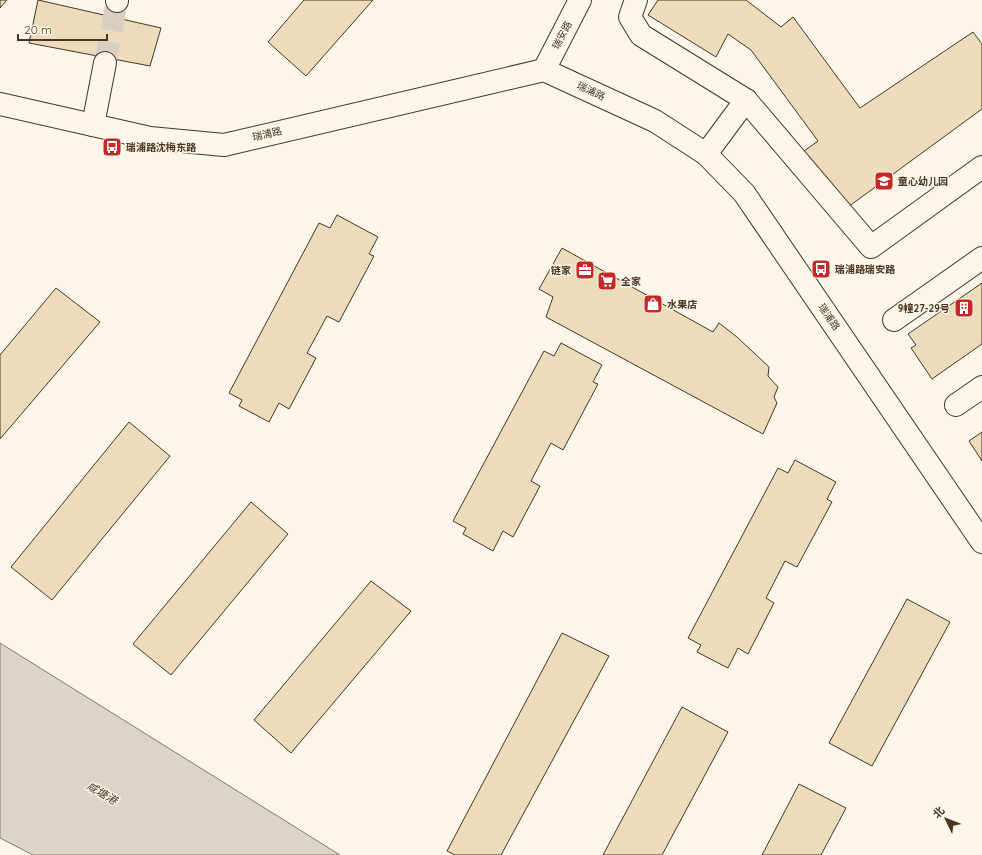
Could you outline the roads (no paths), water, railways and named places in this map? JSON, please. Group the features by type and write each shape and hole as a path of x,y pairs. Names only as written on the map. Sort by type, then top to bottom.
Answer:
{"street":[{"name":"瑞安路","path":"544,70 580,0"},
{"path":"636,0 630,17 641,35 746,100 871,247 982,167"},
{"path":"93,125 105,63"},
{"name":"瑞浦路","path":"0,104 150,138 224,144 544,70 654,121 706,154 744,193 982,542"},
{"path":"706,154 746,100"},
{"path":"894,320 982,258"},
{"path":"956,406 982,387"}],"water":[{"name":"咸塘港","path":"0,643 340,855 33,855 0,838"}],"tunnel":[{"path":"105,63 117,1"}],"place":[{"name":"瑞浦路沈梅东路","path":"112,147"},
{"name":"童心幼儿园","path":"884,181"},
{"name":"瑞浦路瑞安路","path":"821,269"},
{"name":"链家","path":"585,270"},
{"name":"全家","path":"607,281"},
{"name":"水果店","path":"653,304"},
{"name":"9幢27-29号","path":"964,308"}]}
